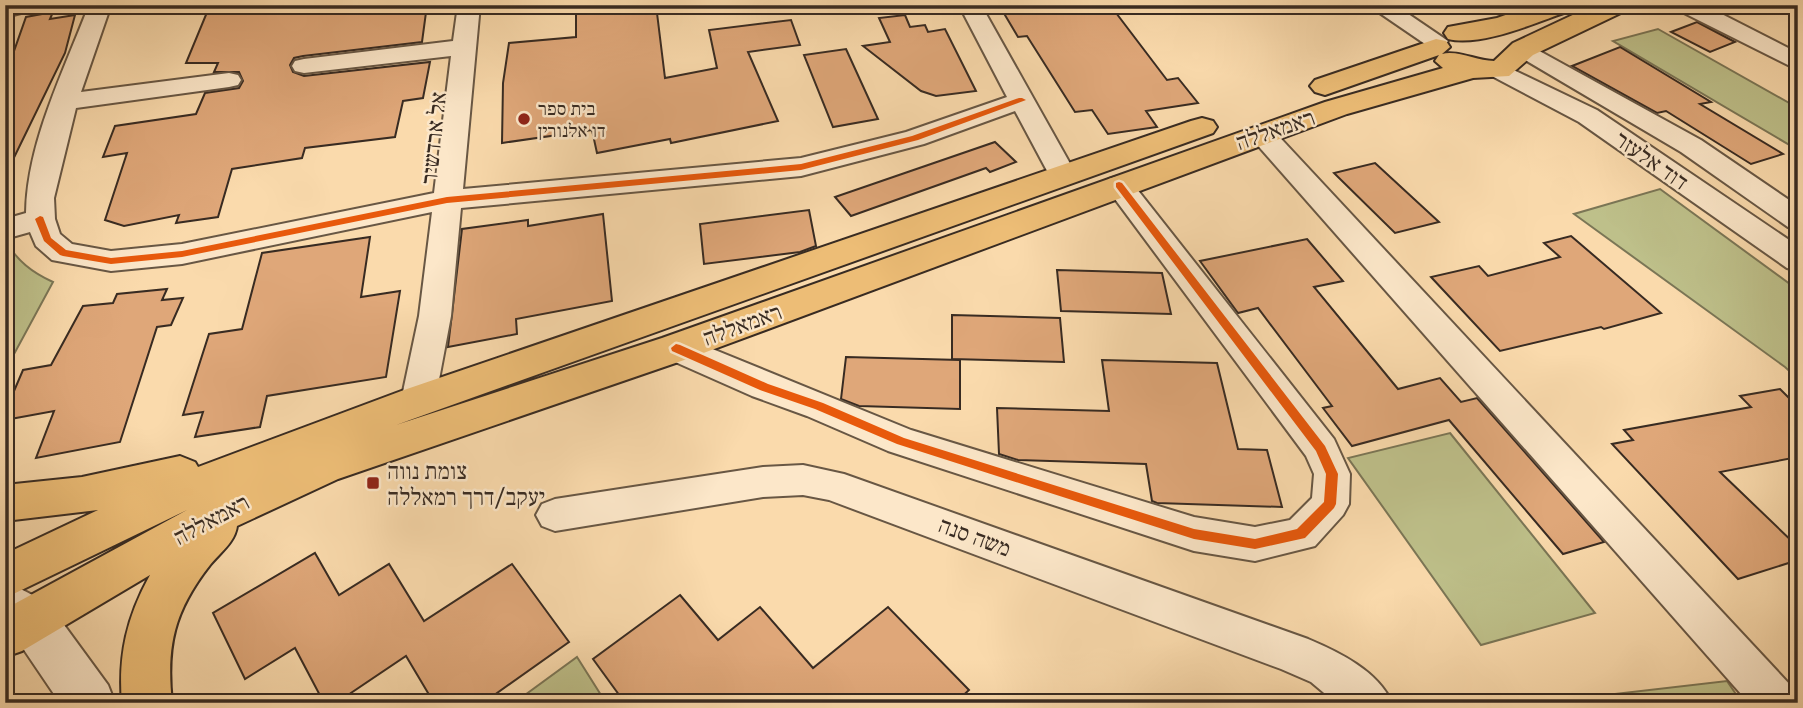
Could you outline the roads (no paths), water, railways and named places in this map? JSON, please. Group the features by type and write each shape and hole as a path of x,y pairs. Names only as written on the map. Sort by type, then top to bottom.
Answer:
{"highway":[{"name":"ראמאללה","path":"5,577 138,511 271,455 1443,41 1560,5"},
{"name":"ראמאללה","path":"14,619 244,501 323,467 676,348 1336,108 1501,62 1616,5"},
{"path":"1443,41 1495,41 1506,48 1501,62 1447,60 1443,41"},
{"path":"5,503 82,495 271,455"},
{"path":"147,703 145,640 163,596 186,557 244,501"}],"street":[{"path":"5,9 20,5"},
{"path":"100,5 44,171 38,202 47,239 63,253 111,261 182,254 447,200 801,167 915,138 1022,100"},
{"name":"אל ארדשיר","path":"418,401 435,316 469,5"},
{"path":"970,5 1063,176"},
{"path":"1379,5 1443,41"},
{"path":"1686,5 1798,63"},
{"path":"304,66 464,47"},
{"path":"1501,62 1691,146 1798,220"},
{"name":"דוד אלעזר","path":"1501,62 1588,116 1798,261"},
{"path":"68,101 229,80"},
{"path":"1262,134 1777,703"},
{"path":"676,348 764,387 819,406 901,441 1194,534 1255,544 1301,534 1330,504 1332,474 1321,449 1119,185"},
{"path":"5,229 40,219"},
{"name":"משה סנה","path":"555,515 763,482 803,480 831,485 1293,653 1326,668 1370,703"},
{"path":"14,619 90,703"}],"place":[{"name":"בית ספר דו אלנורין","path":"524,119"},
{"name":"צומת נווה יעקב/דרך רמאללה","path":"373,483"}]}
